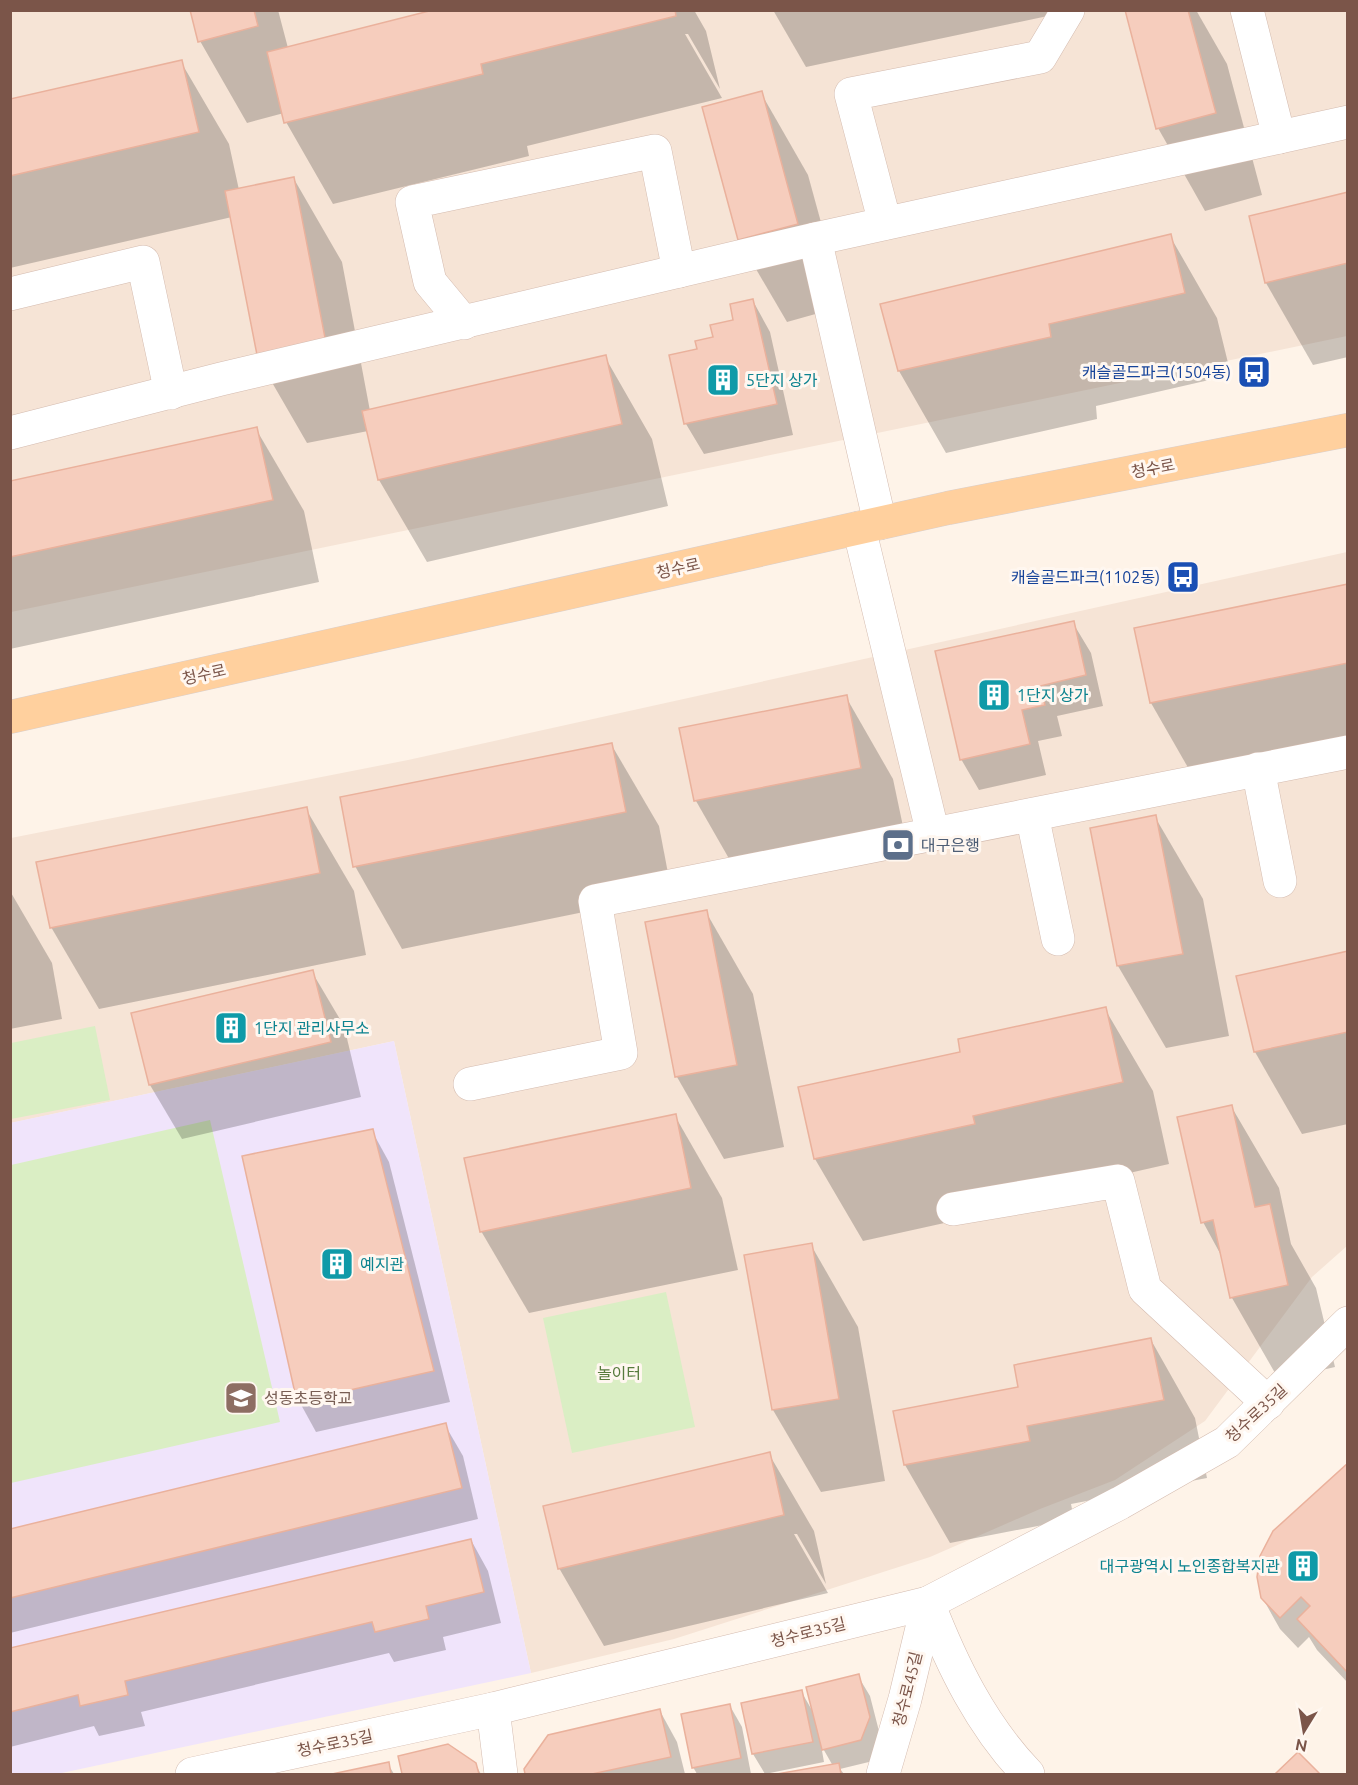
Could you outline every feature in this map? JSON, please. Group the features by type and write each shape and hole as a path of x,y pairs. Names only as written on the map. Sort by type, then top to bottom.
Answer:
{"main road":[{"name":"청수로","path":"10,717 948,508 1347,430"}],"street":[{"path":"885,224 851,94 1040,57 1068,10"},
{"path":"1247,10 1280,137"},
{"path":"10,433 220,379 815,239 1347,122"},
{"path":"464,323 430,282 412,202 654,151 679,272"},
{"path":"815,239 933,834"},
{"path":"10,294 143,262 171,393"},
{"path":"470,1084 621,1053 595,901 1347,752"},
{"path":"1258,770 1280,881"},
{"path":"1032,815 1058,939"},
{"path":"953,1209 1118,1181 1145,1289 1268,1403"},
{"name":"청수로35길","path":"192,1774 493,1709 928,1602 1120,1503 1227,1442 1347,1323"},
{"path":"928,1602 946,1651 975,1705 1028,1774"},
{"name":"청수로45길","path":"883,1774 905,1699 928,1602"},
{"path":"493,1709 501,1774"}],"shaded area":[{"path":"11,11 1347,11 1347,336 11,612"},
{"path":"1347,552 1347,1246 1312,1277 1205,1421 1115,1480 1040,1509 930,1557 674,1639 531,1673 394,1041 11,1123 11,838 408,760"},
{"name":"성동초등학교","path":"394,1041 531,1673 57,1774 11,1774 10,1123"}],"green space":[{"path":"95,1026 110,1100 11,1119 11,1043"},
{"path":"210,1120 280,1422 11,1483 11,1165"},
{"name":"놀이터","path":"666,1292 695,1427 572,1453 543,1318"}],"building":[{"path":"190,10 254,10 258,26 198,42"},
{"path":"433,10 675,10 676,16 481,64 483,74 284,123 267,52"},
{"path":"1125,10 1188,10 1216,113 1156,129"},
{"path":"182,60 199,132 10,176 10,99"},
{"path":"762,91 798,224 738,240 702,107"},
{"path":"294,177 327,348 258,360 225,191"},
{"path":"1348,192 1348,263 1265,283 1249,216"},
{"path":"1171,234 1185,293 1049,324 1051,337 898,371 880,304"},
{"name":"5단지 상가","path":"753,299 777,404 684,424 669,355 697,349 695,341 713,337 710,325 733,320 730,304"},
{"path":"606,355 622,424 378,480 362,411"},
{"path":"257,427 273,500 10,557 10,481"},
{"path":"1348,584 1348,663 1150,703 1134,628"},
{"name":"1단지 상가","path":"1074,621 1086,675 1040,686 1045,705 1022,710 1030,744 960,760 935,651"},
{"path":"847,695 861,768 694,801 679,728"},
{"path":"612,743 626,812 353,867 340,797"},
{"path":"307,807 320,873 50,928 36,862"},
{"path":"1156,815 1183,954 1117,966 1090,828"},
{"path":"707,910 737,1065 675,1077 645,922"},
{"path":"1348,951 1348,1032 1254,1052 1236,976"},
{"name":"1단지 관리사무소","path":"313,970 331,1042 149,1085 131,1013"},
{"path":"1106,1007 1123,1082 973,1116 975,1124 814,1159 798,1087 960,1052 958,1039"},
{"path":"1232,1105 1255,1207 1270,1204 1288,1285 1230,1298 1213,1220 1201,1223 1177,1117"},
{"path":"676,1114 691,1188 480,1232 464,1158"},
{"name":"예지관","path":"373,1129 434,1371 297,1402 242,1156"},
{"path":"812,1243 839,1399 772,1410 744,1255"},
{"path":"1151,1338 1164,1400 1027,1426 1030,1441 904,1465 893,1411 1018,1387 1014,1365"},
{"path":"446,1423 462,1488 10,1598 10,1529"},
{"path":"770,1452 784,1515 558,1569 543,1506"},
{"name":"대구광역시 노인종합복지관","path":"1348,1463 1348,1673 1297,1619 1310,1606 1301,1597 1280,1618 1261,1598 1257,1577 1260,1556 1273,1531"},
{"path":"471,1539 484,1592 426,1606 429,1619 375,1632 372,1622 125,1681 128,1695 80,1706 78,1695 10,1712 10,1648"},
{"path":"859,1674 870,1717 861,1740 822,1750 806,1687"},
{"path":"802,1690 813,1742 752,1754 741,1703"},
{"path":"730,1704 741,1758 692,1768 681,1714"},
{"path":"660,1709 671,1757 592,1774 525,1774 524,1769 548,1735"},
{"path":"448,1744 476,1763 479,1774 402,1774 398,1756"},
{"path":"1298,1752 1320,1774 1275,1774"},
{"path":"389,1762 391,1774 332,1774"},
{"path":"839,1763 841,1774 777,1774"}],"place":[{"name":"캐슬골드파크(1504동)","path":"1254,372"},
{"name":"5단지 상가","path":"723,380"},
{"name":"캐슬골드파크(1102동)","path":"1183,577"},
{"name":"1단지 상가","path":"994,695"},
{"name":"대구은행","path":"898,845"},
{"name":"1단지 관리사무소","path":"231,1028"},
{"name":"예지관","path":"337,1264"},
{"name":"성동초등학교","path":"241,1398"},
{"name":"대구광역시 노인종합복지관","path":"1303,1566"}]}
